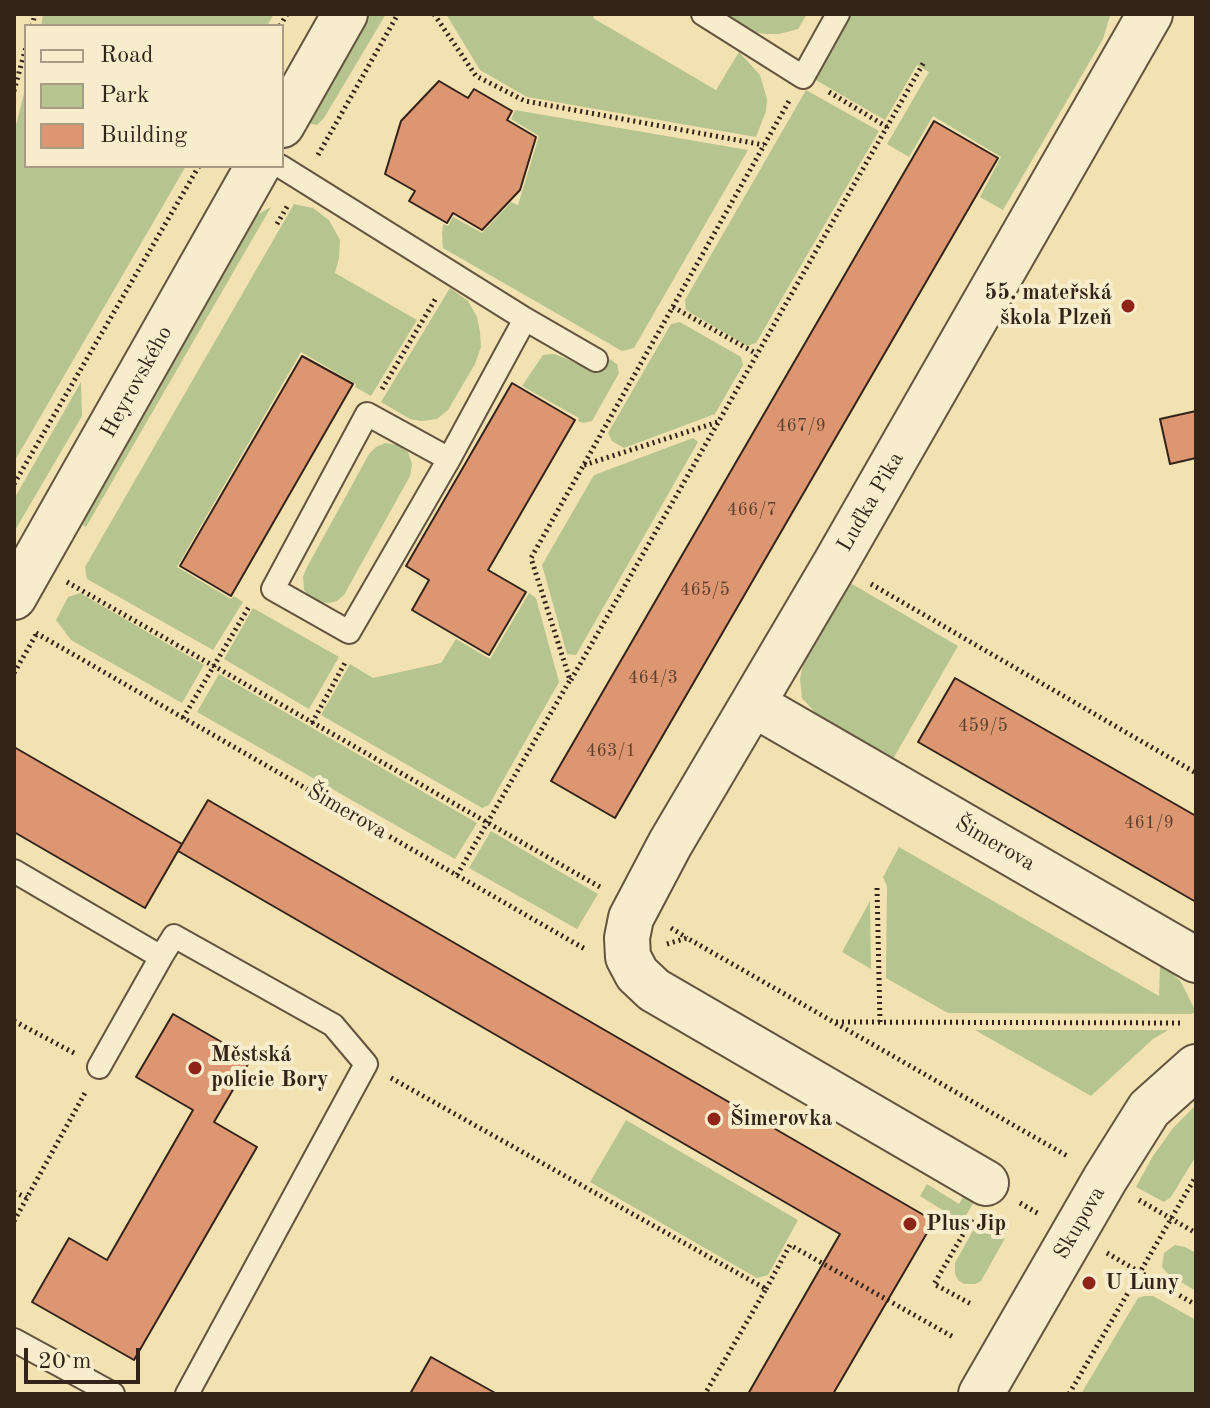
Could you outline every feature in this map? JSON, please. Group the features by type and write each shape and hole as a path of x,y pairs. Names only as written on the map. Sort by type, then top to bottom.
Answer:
{"street":[{"path":"284,121 345,14"},
{"name":"Luďka Pika","path":"641,974 627,938 636,908 670,844 835,564 1150,14"},
{"name":"Heyrovského","path":"25,596 257,168"},
{"name":"Šimerova","path":"753,704 1196,960"},
{"path":"641,974 989,1185"},
{"name":"Skupova","path":"981,1394 1149,1109 1196,1067"}],"lane":[{"path":"703,14 803,77 838,14"},
{"path":"283,168 596,360"},
{"path":"449,459 367,414 273,589 349,632 449,459 525,319"},
{"path":"14,871 161,957"},
{"path":"99,1067 174,936 333,1025 366,1064 187,1394"},
{"path":"14,1340 113,1394"}],"path":[{"path":"303,180 398,14"},
{"path":"434,14 476,76 525,101 764,145"},
{"path":"14,91 24,54"},
{"path":"457,875 924,62"},
{"path":"570,680 531,558 764,145 803,77 887,127"},
{"path":"14,484 198,168"},
{"path":"367,414 452,272"},
{"path":"673,307 757,354"},
{"path":"584,465 719,421"},
{"path":"835,564 1196,773"},
{"path":"183,718 252,601 273,589"},
{"path":"25,596 214,666 1105,1179"},
{"name":"Šimerova","path":"25,596 183,718 609,964 641,974 687,938"},
{"path":"312,723 348,657 349,632"},
{"path":"877,888 880,1022"},
{"path":"14,1021 99,1067 14,1221"},
{"path":"833,1022 1183,1023"},
{"path":"366,1064 766,1289"},
{"path":"1069,1394 1196,1176"},
{"path":"973,1305 934,1284 989,1185 1196,1305"},
{"path":"14,1192 27,1198"},
{"path":"1171,1219 1196,1233"},
{"path":"705,1394 790,1245 955,1338"}],"green space":[{"path":"43,14 274,14 268,24 41,24"},
{"path":"367,14 386,14 324,118 317,125 304,122"},
{"path":"446,14 595,14 593,18 716,90 739,52 760,75 767,99 766,111 756,137 527,97 480,70"},
{"path":"724,14 807,14 798,29 766,34 748,31"},
{"path":"851,14 1110,16 1103,39 1003,210 980,197 1001,157 933,116 909,157 887,144 929,72 917,65 885,120 814,79"},
{"path":"806,90 879,131 756,343 747,346 686,310 685,300"},
{"path":"24,93 24,168 185,168 14,462 14,133"},
{"path":"515,110 748,150 634,348 622,351 443,248 443,224 448,226 453,217 482,233 511,202 518,205 539,136 511,119"},
{"path":"294,204 313,208 329,220 340,240 335,273 417,320 371,396 301,352 177,567 231,599 234,596 243,602 213,650 87,579 85,567"},
{"path":"271,207 86,527 74,520 255,216"},
{"path":"450,288 468,301 477,317 481,347 475,364 448,410 437,419 410,419 381,402"},
{"path":"680,322 741,357 743,365 715,414 624,448 612,441 608,433 671,324"},
{"path":"554,354 594,372 605,356 617,364 619,373 592,421 578,421 579,418 522,386 543,355"},
{"path":"81,382 82,416 14,532 14,499"},
{"path":"693,438 698,442 576,655 567,654 542,565 594,475"},
{"path":"385,443 398,445 408,452 412,464 410,476 344,595 329,603 316,602 304,590 306,569 369,454"},
{"path":"847,581 958,646 893,759 821,719 802,698 800,679 805,653"},
{"path":"80,593 204,665 182,703 71,640 56,620 68,597"},
{"path":"529,593 536,598 559,682 489,805 482,808 321,715 350,664 373,678 441,663 456,639 490,659"},
{"path":"253,608 339,657 309,709 224,659"},
{"path":"219,674 477,823 455,859 197,712"},
{"path":"491,831 598,894 577,929 469,868"},
{"path":"899,847 1159,996 1160,966 1163,964 1181,982 1196,1012 948,1013 886,978 887,886 883,877"},
{"path":"870,901 871,969 842,952"},
{"path":"975,1030 1168,1030 1153,1039 1091,1096"},
{"path":"1196,1105 1196,1156 1171,1197 1164,1202 1136,1187 1173,1128"},
{"path":"626,1120 798,1220 768,1275 757,1278 590,1182"},
{"path":"927,1184 959,1204 967,1190 977,1196 967,1214 954,1217 920,1196"},
{"path":"989,1218 1002,1224 1004,1240 981,1281 964,1284 955,1274 955,1263 976,1225"},
{"path":"1175,1245 1196,1253 1196,1291 1169,1275 1162,1267 1164,1253"},
{"path":"1153,1296 1196,1320 1196,1394 1081,1394 1138,1298"}],"building":[{"path":"439,81 468,98 474,89 512,111 507,120 536,137 520,190 482,230 453,213 447,223 409,201 415,191 385,174 401,121"},
{"path":"934,121 998,158 615,818 551,781"},
{"path":"302,356 353,384 231,596 180,566"},
{"path":"512,383 575,420 488,570 526,592 489,655 412,610 429,580 406,566"},
{"path":"1196,411 1196,458 1170,464 1160,419"},
{"path":"955,678 1196,816 1196,902 918,742"},
{"path":"14,747 182,844 145,908 14,832"},
{"path":"208,800 934,1221 833,1394 748,1394 840,1234 178,851"},
{"path":"173,1014 251,1059 214,1122 257,1147 134,1360 32,1302 69,1238 107,1260 193,1110 136,1077"},
{"path":"431,1357 497,1394 410,1394"}],"place":[{"name":"55. mateřská škola Plzeň","path":"1128,306"},
{"name":"Městská policie Bory","path":"195,1068"},
{"name":"Šimerovka","path":"714,1119"},
{"name":"Plus Jip","path":"910,1224"},
{"name":"U Luny","path":"1089,1283"}]}
